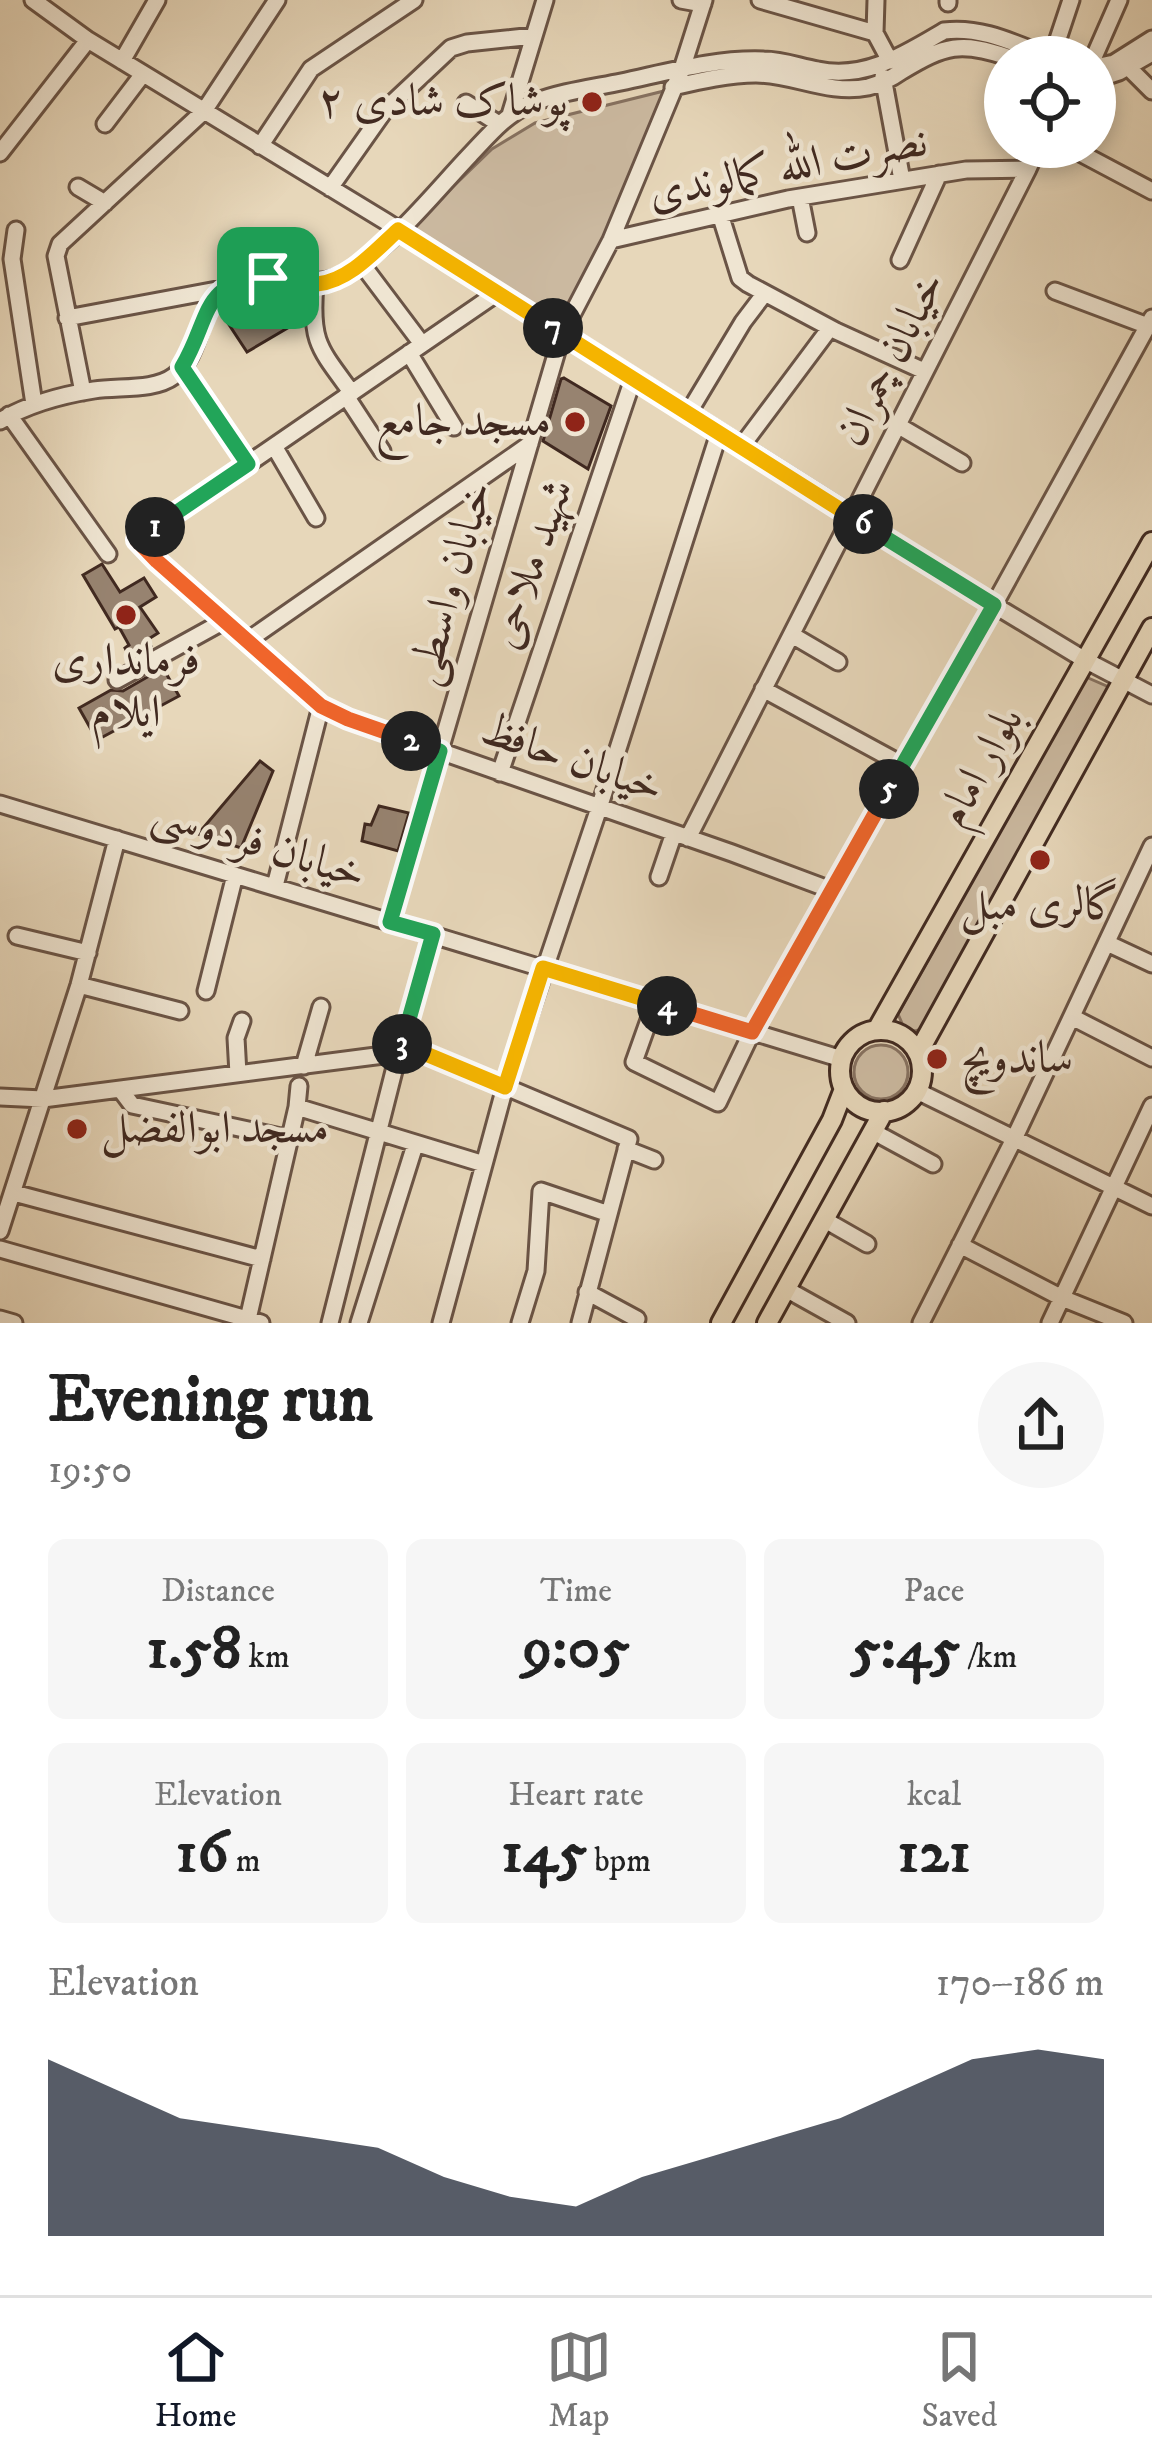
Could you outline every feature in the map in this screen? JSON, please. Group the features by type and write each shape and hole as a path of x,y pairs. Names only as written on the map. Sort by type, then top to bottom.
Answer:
{"main road":[{"name":"بلوار امام","path":"878,1030 1152,542"},
{"name":"بلوار امام","path":"918,1053 1152,628"},
{"path":"878,1030 901,1036 918,1053 921,1066 916,1091 897,1108 884,1111 861,1106 844,1089 842,1059 857,1038 878,1030"},
{"path":"721,1323 832,1120 844,1089"},
{"path":"767,1323 884,1111"}],"street":[{"path":"33,0 88,40 741,448 1085,660 1152,695"},
{"path":"122,61 157,0"},
{"path":"83,392 56,256 60,244 204,111 277,0"},
{"path":"260,146 311,69 414,0"},
{"path":"504,119 545,0"},
{"path":"681,0 703,2"},
{"path":"760,0 875,33"},
{"path":"876,0 875,33 902,180"},
{"path":"1058,36 1071,0"},
{"path":"1103,36 1119,0"},
{"name":"خیابان واسطی","path":"390,922 562,334 611,241 682,69 703,2"},
{"path":"673,88 757,74 840,88 869,87 884,69 944,31 992,36"},
{"path":"330,188 385,110 451,48 534,36"},
{"path":"1116,62 1152,39"},
{"path":"0,153 88,40"},
{"path":"108,554 4,418 34,404 83,392 172,378 182,367 211,304 232,282 268,278 315,284 361,263 504,119 531,103 695,65 764,60 844,74 884,69 960,46 984,49"},
{"path":"1116,72 1152,53"},
{"path":"1128,67 1152,91"},
{"path":"105,124 143,74"},
{"path":"466,104 504,119"},
{"path":"1109,168 1152,191"},
{"name":"نصرت الله کمالوندی","path":"611,241 800,197 939,174 1028,169"},
{"name":"خیابان چمران","path":"658,877 764,689 1028,169"},
{"path":"900,260 939,174"},
{"path":"78,188 105,203"},
{"path":"800,197 807,232"},
{"path":"720,214 740,278 830,328 924,371"},
{"path":"16,230 12,259 34,404"},
{"path":"361,263 416,349 454,427"},
{"path":"315,284 317,346 382,451"},
{"path":"67,318 222,290"},
{"path":"655,1003 634,1062 718,1103 752,1032 1150,322 1055,291"},
{"path":"182,367 248,464 497,293"},
{"path":"689,412 765,293"},
{"path":"741,448 830,328"},
{"name":"شهید ملاحی","path":"500,772 633,379"},
{"path":"899,426 962,463"},
{"path":"441,1323 505,1087 719,433"},
{"path":"248,641 530,444"},
{"path":"274,446 316,518"},
{"name":"خیابان حافظ","path":"248,464 137,540 321,706 831,890"},
{"path":"117,680 224,621"},
{"path":"792,634 838,662"},
{"path":"764,689 903,765"},
{"path":"274,886 321,706"},
{"name":"خیابان فردوسی","path":"0,804 842,1059"},
{"path":"0,1231 79,985 117,839"},
{"path":"921,1323 1015,1139 1152,846"},
{"path":"206,991 235,875"},
{"path":"330,1323 433,934"},
{"path":"17,936 88,952"},
{"path":"1107,943 1152,964"},
{"path":"79,985 180,1011"},
{"path":"304,1066 321,1006"},
{"path":"1072,1017 1152,1058"},
{"path":"238,1074 236,1038 242,1022"},
{"path":"0,1097 43,1099 304,1066 400,1048 505,1087 629,1139 580,1323"},
{"path":"0,1250 255,1321 262,1259 299,1086"},
{"path":"120,1089 132,1105 290,1139"},
{"path":"916,1091 1152,1206"},
{"path":"1050,1323 1114,1187 1147,1130 1152,1106"},
{"path":"297,1107 484,1164"},
{"path":"874,1132 933,1164"},
{"path":"359,1323 416,1145"},
{"path":"626,1149 654,1160"},
{"path":"520,1323 536,1271 541,1191 609,1214"},
{"path":"14,1193 262,1259"},
{"path":"825,1220 867,1244"},
{"path":"961,1245 1062,1298 1124,1323"},
{"path":"786,1289 848,1323"},
{"path":"587,1292 638,1319"},
{"path":"0,1319 14,1323"}],"shaded area":[{"path":"668,90 609,240 561,330 414,229 492,149 535,123"},
{"path":"1086,677 1111,688 922,1029 904,1028 898,1014"},
{"path":"881,1045 900,1053 908,1072 900,1091 881,1099 862,1091 854,1072 862,1053"}],"building":[{"path":"240,304 282,312 291,326 247,352 224,317"},
{"name":"مسجد جامع","path":"564,378 611,406 588,469 543,441"},
{"name":"فرمانداری ایلام","path":"102,564 120,592 144,578 156,597 140,607 158,633 147,640 151,646 130,658 119,627 115,629 83,575"},
{"path":"163,668 179,696 97,740 79,708"},
{"path":"260,761 273,771 241,848 198,834"},
{"path":"379,806 409,813 398,851 362,841 365,824 371,825"}],"place":[{"name":"پوشاک شادی ۲","path":"592,102"},
{"name":"مسجد جامع","path":"575,422"},
{"name":"فرمانداری ایلام","path":"126,615"},
{"name":"گالری مبل","path":"1040,860"},
{"name":"ساندویچ","path":"937,1059"},
{"name":"مسجد ابوالفضل","path":"77,1129"}],"route":[{"path":"398,230 994,605 752,1032 543,968 505,1087 402,1043 433,934 390,922 440,751 321,706 137,540 248,464 182,367 222,290 246,278 268,278 315,284 332,280 361,263 398,230"}]}
